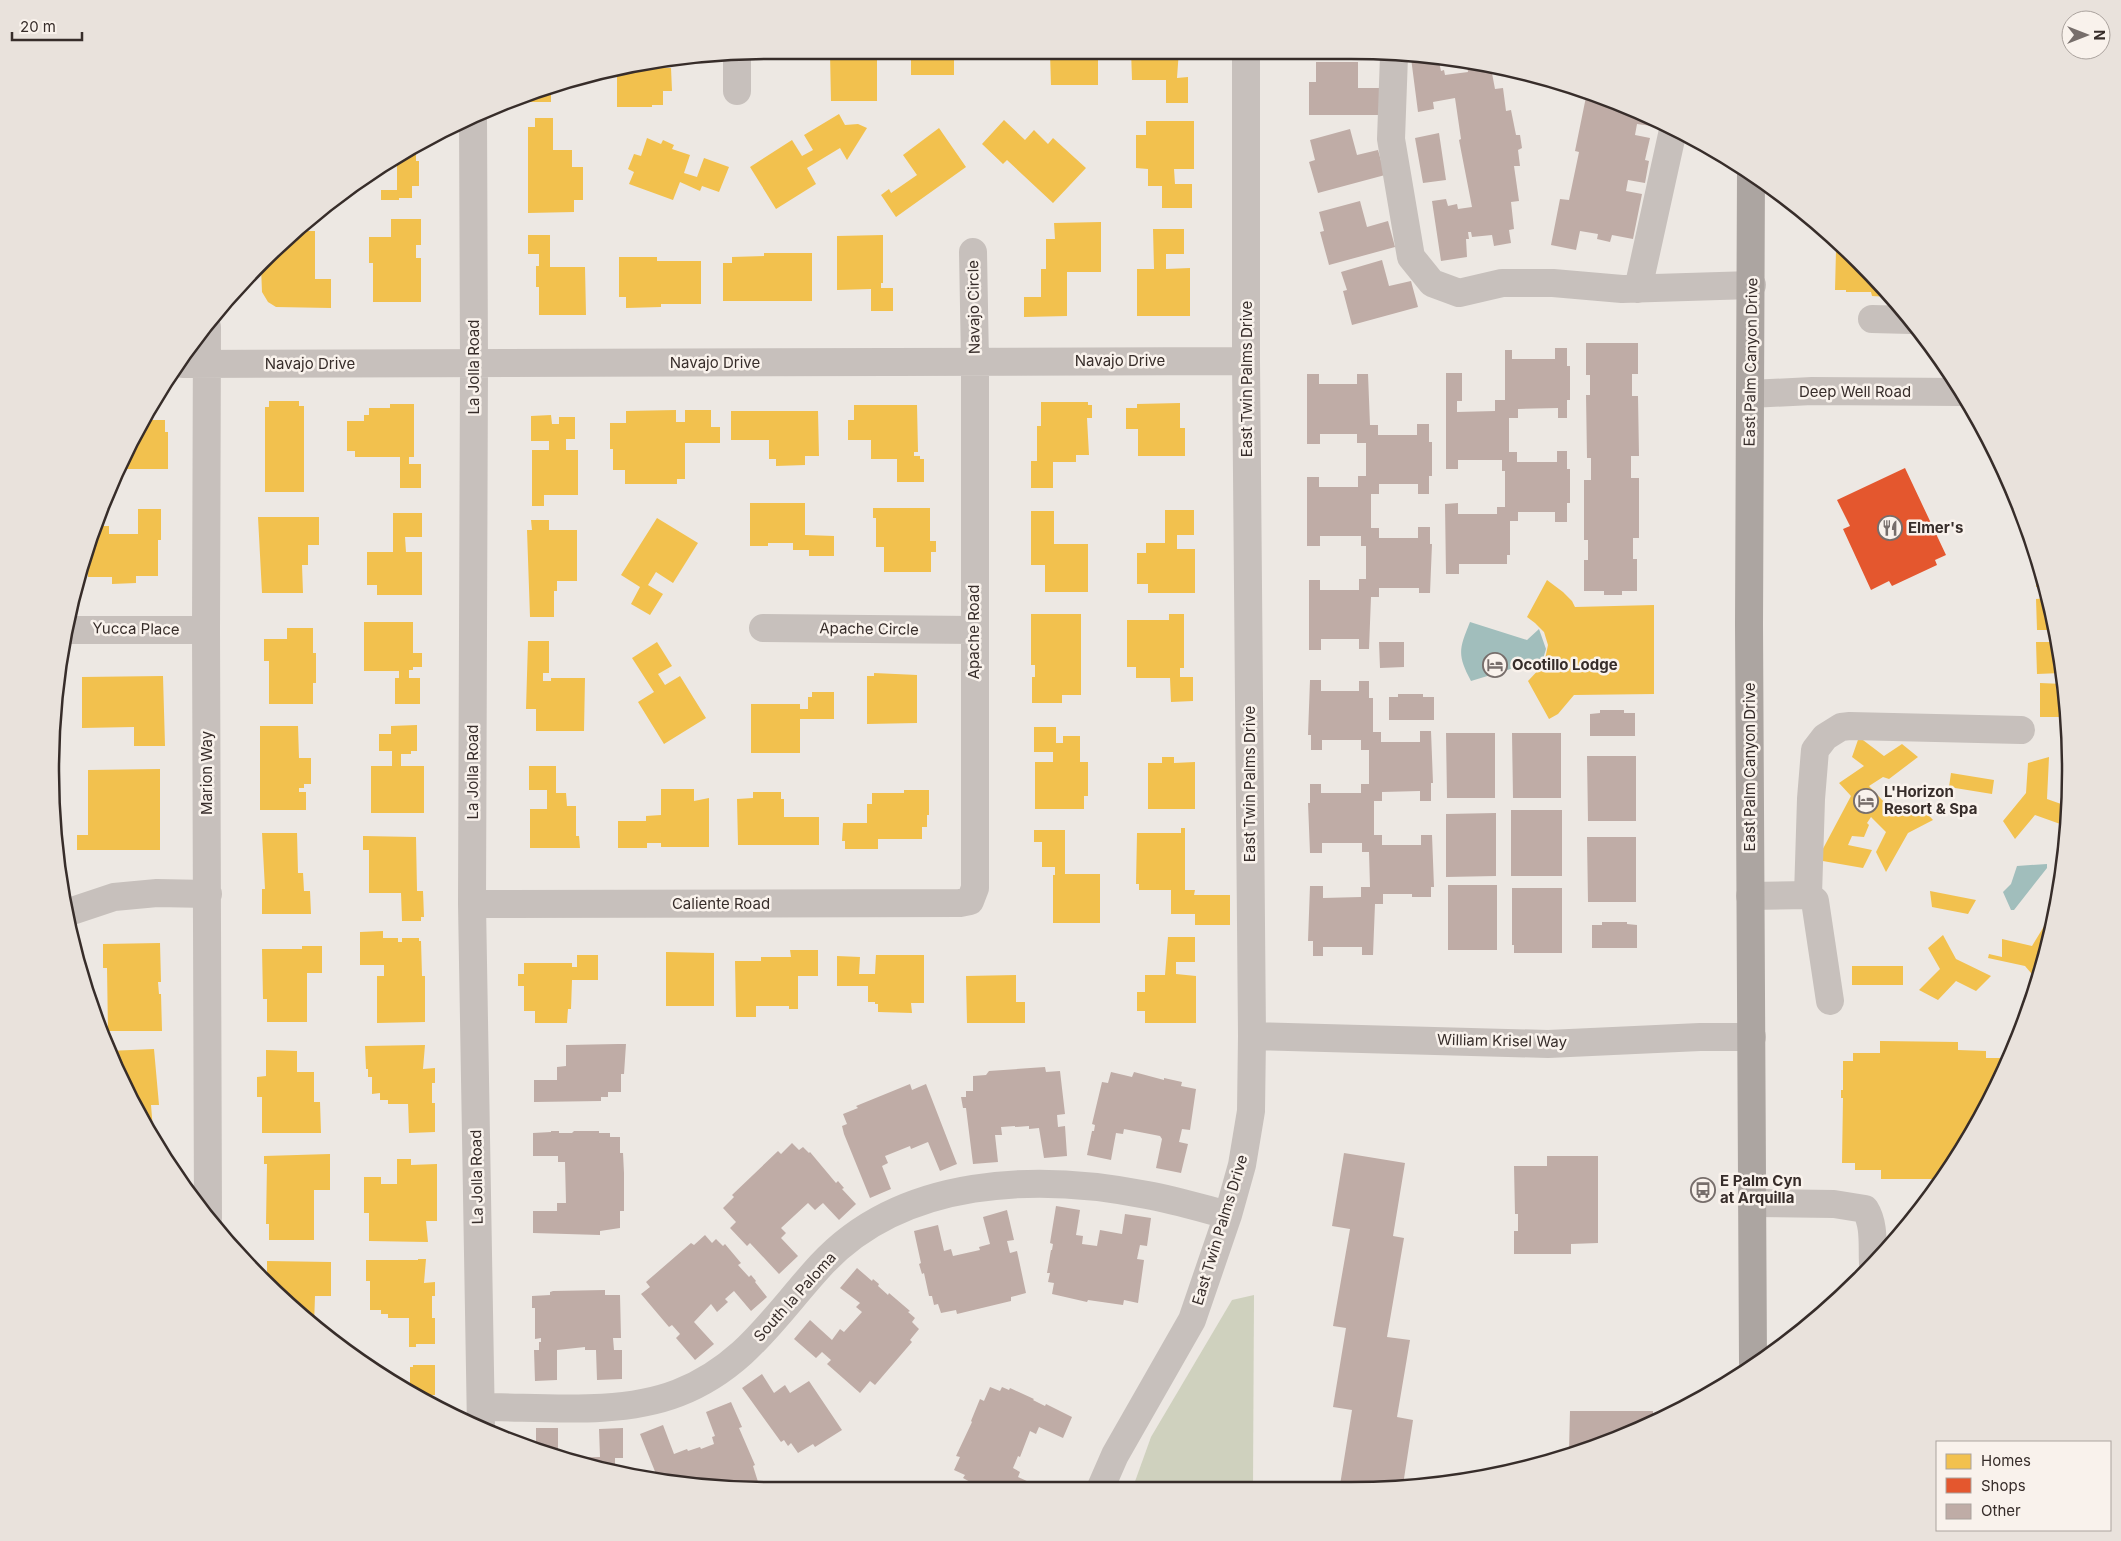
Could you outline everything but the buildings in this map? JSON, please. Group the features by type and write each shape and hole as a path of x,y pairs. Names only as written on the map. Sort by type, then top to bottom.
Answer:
{"main road":[{"name":"East Palm Canyon Drive","path":"1751,183 1750,896 1753,1357"}],"street":[{"name":"East Twin Palms Drive","path":"1103,1482 1114,1455 1192,1320 1228,1215 1242,1165 1251,1111 1246,59"},
{"path":"737,60 737,91"},
{"path":"1394,60 1392,149 1411,257 1432,283 1459,293 1502,283 1553,283 1638,289 1752,285"},
{"name":"La Jolla Road","path":"473,124 472,904 481,1418"},
{"path":"1638,289 1672,136"},
{"name":"Navajo Circle","path":"973,252 975,362"},
{"path":"1872,319 1901,320"},
{"name":"Marion Way","path":"203,341 195,364 206,630 208,1206"},
{"name":"Navajo Drive","path":"195,364 1246,361"},
{"name":"Apache Road","path":"970,901 975,888 975,362"},
{"name":"Deep Well Road","path":"1750,394 1812,391 1953,392"},
{"name":"Apache Circle","path":"763,628 974,630"},
{"name":"Yucca Place","path":"73,629 206,630"},
{"path":"1808,895 1811,798 1815,750 1825,737 1841,727 1850,726 2021,730"},
{"path":"72,911 114,897 157,893 208,894"},
{"path":"1750,896 1808,895 1815,901 1830,1001"},
{"name":"Caliente Road","path":"472,904 960,903 970,901"},
{"name":"William Krisel Way","path":"1252,1036 1548,1044 1700,1037 1752,1037"},
{"name":"South la Paloma","path":"481,1418 622,1407 677,1393 721,1372 754,1343 823,1263 861,1230 901,1208 957,1191 1015,1184 1076,1185 1147,1195 1228,1215"},
{"path":"1752,1203 1834,1204 1865,1209 1870,1217 1872,1228 1872,1255"}],"green space":[{"path":"1254,1295 1253,1482 1135,1482 1151,1437 1232,1300"}],"water":[{"path":"1470,622 1527,640 1539,629 1546,649 1539,672 1527,664 1471,681 1463,665 1461,652"},
{"path":"2047,864 2047,868 2014,910 2011,910 2003,892 2011,884 2017,866"}],"place":[{"name":"Elmer's","path":"1890,528"},
{"name":"Ocotillo Lodge","path":"1495,665"},
{"name":"L'Horizon Resort & Spa","path":"1866,801"},
{"name":"E Palm Cyn at Arquilla","path":"1703,1190"}]}
